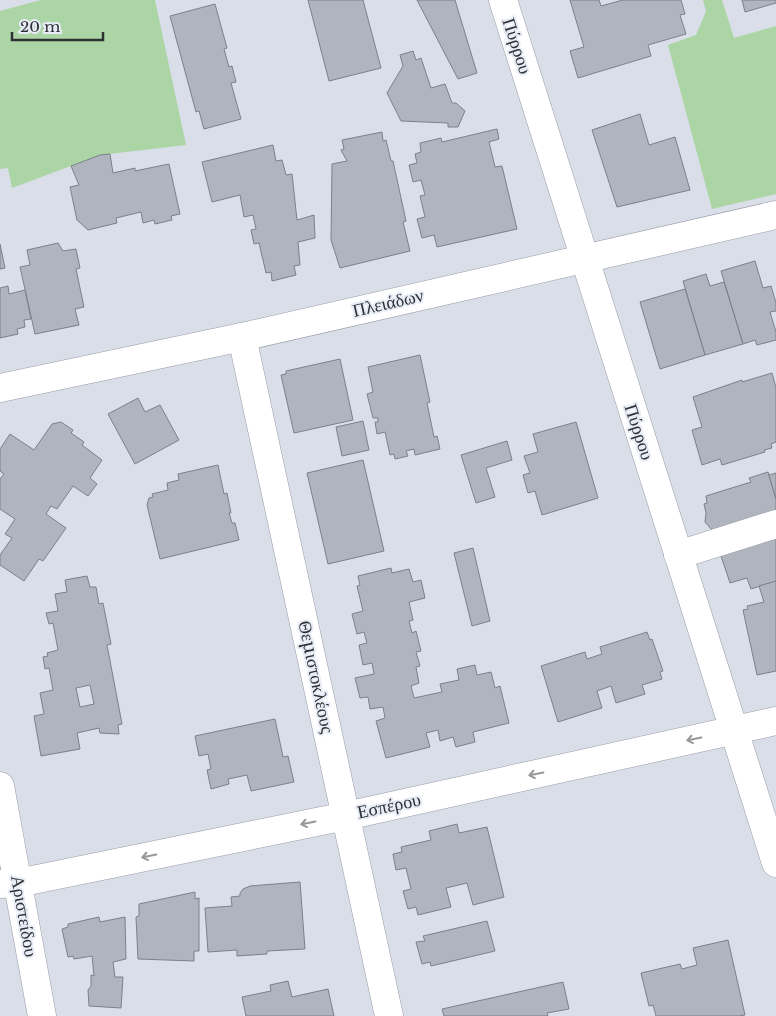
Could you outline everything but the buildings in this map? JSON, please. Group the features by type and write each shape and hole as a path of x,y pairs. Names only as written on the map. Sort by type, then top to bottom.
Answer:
{"street":[{"name":"Πύρρου","path":"503,0 776,864"},
{"name":"Πλειάδων","path":"0,388 242,337 776,215"},
{"name":"Θεμιστοκλέους","path":"242,337 389,1016"},
{"path":"678,554 776,524"},
{"name":"Εσπέρου","path":"9,883 346,816 776,721"},
{"name":"Αριστείδου","path":"0,786 9,883 42,1016"}],"green space":[{"path":"41,0 155,0 186,145 100,155 12,188 8,168 0,169 0,11"},
{"path":"703,0 722,0 734,38 776,26 776,194 712,209 668,45 696,35 706,11"}]}
